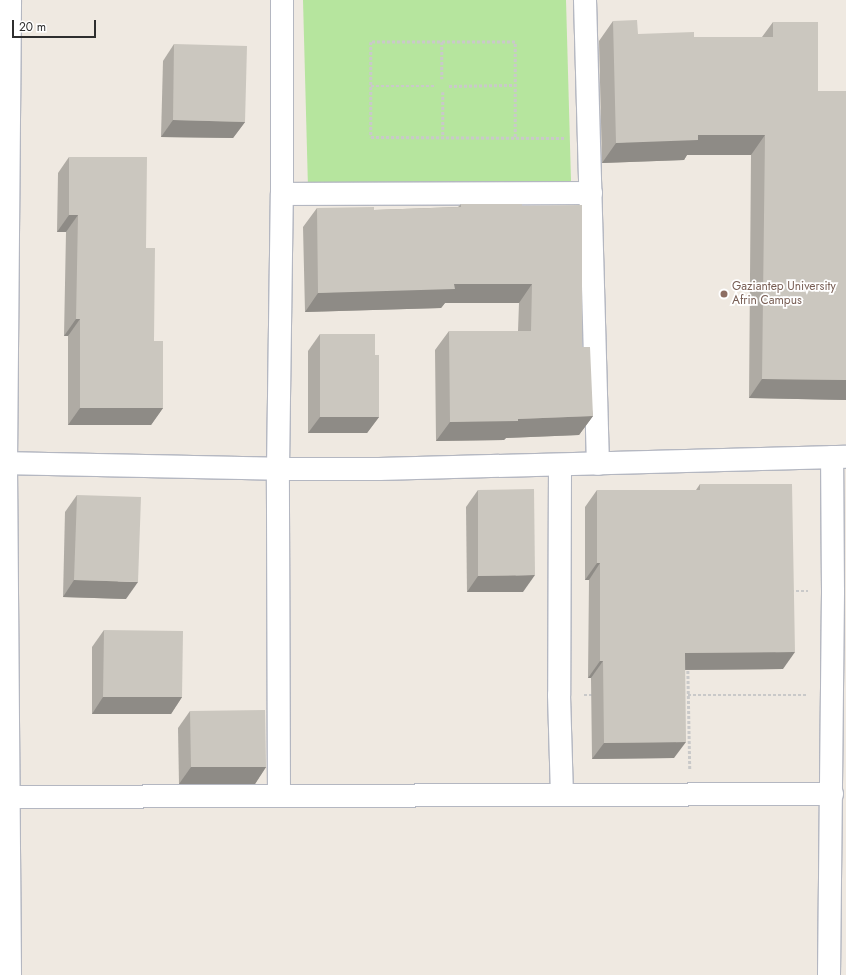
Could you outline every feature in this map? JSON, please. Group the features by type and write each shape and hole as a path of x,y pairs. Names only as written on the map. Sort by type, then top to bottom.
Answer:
{"street":[{"path":"10,0 3,463 10,975"},
{"path":"278,796 278,469 282,194 282,0"},
{"path":"585,0 598,464"},
{"path":"282,194 591,193"},
{"path":"3,463 278,469 379,469 839,457 832,695 839,766 832,794 829,975"},
{"path":"560,465 559,695 562,794"},
{"path":"8,797 832,794"}],"path":[{"path":"515,137 515,42 371,42 371,137 590,138"},
{"path":"442,42 442,79"},
{"path":"371,86 436,86"},
{"path":"449,86 515,86"},
{"path":"443,92 443,137"},
{"path":"788,591 834,591"},
{"path":"688,665 691,794"},
{"path":"559,695 597,695"},
{"path":"681,695 832,695"}],"green space":[{"path":"303,0 566,0 571,181 308,188"}],"building":[{"path":"637,20 638,34 694,32 694,37 773,37 773,22 818,22 818,91 846,91 846,380 762,379 765,135 698,135 698,140 616,143 613,21"},
{"path":"174,44 247,46 245,122 173,120"},
{"path":"69,157 147,157 146,248 155,248 154,341 163,341 163,408 80,408 80,319 76,319 78,215 69,215"},
{"path":"461,204 522,204 522,206 582,205 582,347 590,347 593,416 518,419 518,421 450,422 449,331 531,331 532,284 454,284 455,289 318,293 317,208 374,207 374,210 461,207"},
{"path":"320,334 375,334 375,355 379,355 379,417 320,417"},
{"path":"700,484 792,484 795,652 685,653 686,742 604,743 603,661 600,661 600,563 597,563 597,490 700,490"},
{"path":"534,489 535,575 478,576 478,490"},
{"path":"77,495 141,497 138,582 74,580"},
{"path":"104,630 183,631 182,697 103,697"},
{"path":"265,710 266,767 191,767 190,711"}],"place":[{"name":"Gaziantep University Afrin Campus","path":"724,294"}]}
